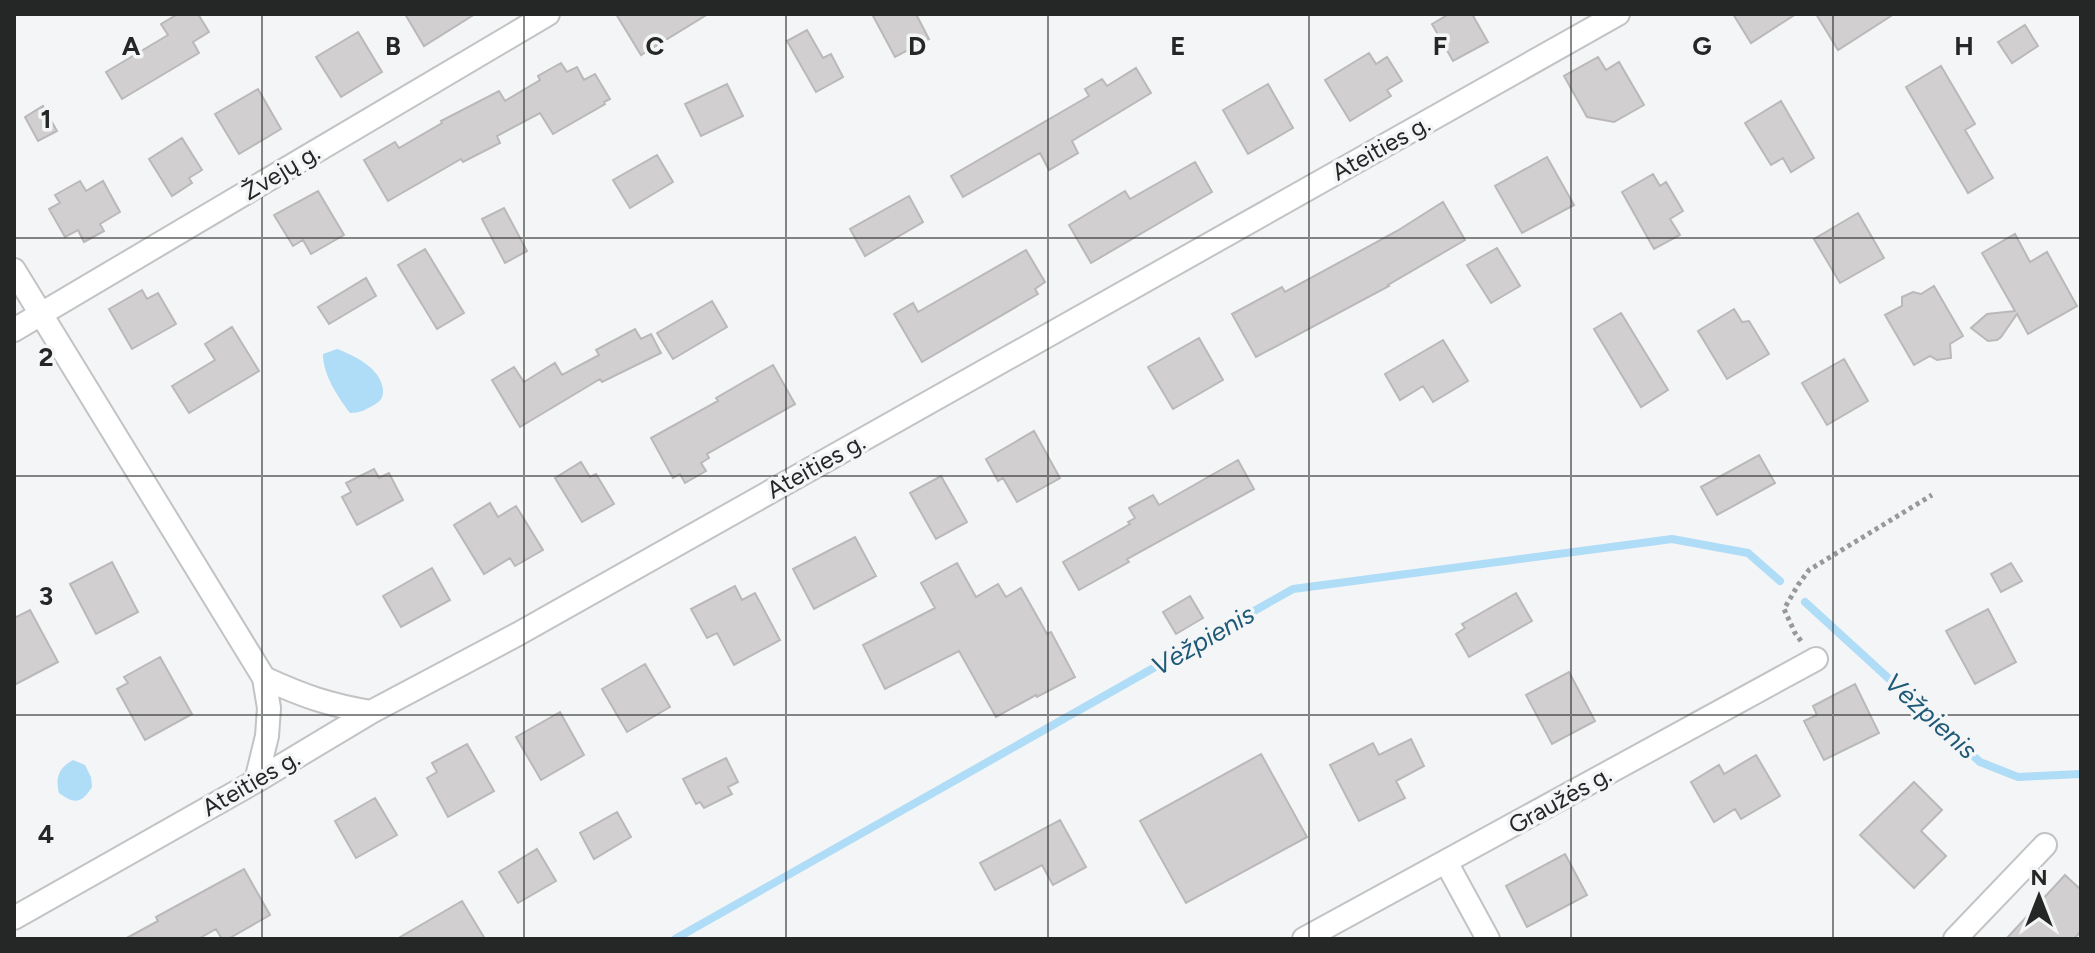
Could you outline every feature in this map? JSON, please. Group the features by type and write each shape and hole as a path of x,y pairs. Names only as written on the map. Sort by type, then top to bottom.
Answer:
{"street":[{"name":"Žvejų g.","path":"14,330 548,14"},
{"name":"Ateities g.","path":"14,918 371,712 532,627 1618,14"},
{"path":"14,270 264,678 269,708 267,736 256,781"},
{"name":"Graužės g.","path":"1304,939 1816,659"},
{"path":"264,678 314,700 371,712"},
{"path":"1955,939 2045,845"},
{"path":"1446,862 1488,939"}],"path":[{"path":"1816,659 1795,633 1784,609 1798,585 1809,570 1932,495"}],"water":[{"path":"337,349 359,359 378,375 383,390 378,402 362,411 350,413 332,385 324,362 323,354"},
{"path":"73,760 85,765 92,787 85,796 74,801 59,793 58,787 59,774"}],"building":[{"path":"178,14 198,14 209,32 193,42 199,53 122,99 106,72 168,35 161,24"},
{"path":"405,14 475,14 424,46"},
{"path":"616,14 708,14 641,55"},
{"path":"872,14 916,14 929,39 895,57"},
{"path":"1449,14 1472,14 1488,42 1453,61 1432,24"},
{"path":"1733,14 1796,14 1751,43"},
{"path":"1816,14 1894,14 1838,50"},
{"path":"2025,25 2038,46 2012,63 1998,42"},
{"path":"807,30 823,58 831,54 843,77 816,92 787,41"},
{"path":"358,32 382,72 341,97 316,57"},
{"path":"1369,53 1376,64 1387,57 1402,81 1387,90 1391,96 1350,121 1325,80"},
{"path":"1598,57 1606,70 1619,62 1644,105 1614,122 1587,117 1564,76"},
{"path":"561,63 567,72 577,67 584,80 595,74 610,99 553,134 540,113 497,136 500,143 463,162 461,159 388,201 364,160 395,142 399,148 441,121 499,91 505,101"},
{"path":"1941,66 1975,124 1965,130 1993,178 1968,193 1906,87"},
{"path":"1136,68 1151,93 1072,141 1078,153 1049,170 1040,153 963,197 951,176 1089,96 1085,89 1102,79 1107,86"},
{"path":"727,84 743,116 701,136 685,104"},
{"path":"1268,84 1293,128 1248,154 1223,110"},
{"path":"258,89 281,129 239,154 215,114"},
{"path":"1781,101 1814,158 1791,172 1783,158 1771,165 1745,123"},
{"path":"43,106 57,131 38,141 25,117"},
{"path":"182,138 202,170 189,178 192,183 172,196 149,159"},
{"path":"657,155 673,182 630,208 613,180"},
{"path":"1547,157 1574,205 1522,233 1495,186"},
{"path":"1195,162 1212,192 1091,263 1069,225 1125,191 1130,199"},
{"path":"1653,174 1660,186 1666,182 1683,211 1670,219 1680,235 1654,249 1622,192"},
{"path":"80,181 86,191 103,181 120,212 100,224 104,231 84,242 78,230 65,237 49,209 60,203 55,195"},
{"path":"318,191 344,235 311,254 303,240 293,246 274,215"},
{"path":"909,196 923,222 865,256 850,229"},
{"path":"1443,202 1465,240 1389,286 1256,357 1232,314 1282,287 1285,292 1397,231"},
{"path":"504,208 527,251 505,263 482,219"},
{"path":"1858,213 1884,258 1840,283 1814,239"},
{"path":"2015,234 2030,262 2047,252 2077,306 2028,334 2017,314 2001,337 1988,341 1971,328 1987,314 2015,311 1982,253"},
{"path":"1497,248 1520,286 1491,303 1467,265"},
{"path":"425,249 464,313 437,329 398,265"},
{"path":"1026,250 1045,282 1035,289 1038,294 922,362 894,314 913,303 918,312"},
{"path":"366,278 376,296 329,324 318,307"},
{"path":"1934,286 1963,336 1950,344 1951,358 1937,360 1930,356 1914,365 1885,315 1902,306 1902,297 1913,292 1921,294"},
{"path":"142,290 147,299 158,293 176,324 132,349 109,309"},
{"path":"712,301 727,327 673,359 657,333"},
{"path":"1734,309 1742,322 1749,321 1769,354 1727,379 1698,331"},
{"path":"1621,313 1668,390 1641,407 1594,329"},
{"path":"232,327 259,371 189,413 172,386 215,360 205,344"},
{"path":"635,329 641,339 651,334 661,353 602,382 600,379 520,427 492,380 514,367 524,382 555,363 562,375 599,355 596,350"},
{"path":"1199,338 1223,380 1173,409 1148,367"},
{"path":"1443,340 1468,381 1433,402 1423,386 1400,400 1385,374"},
{"path":"1844,359 1868,401 1827,425 1802,383"},
{"path":"773,365 795,404 707,454 709,458 701,463 706,471 685,483 680,474 673,478 651,438 718,401 716,398"},
{"path":"1034,431 1060,478 1017,502 1003,478 998,481 986,459"},
{"path":"1759,455 1775,483 1717,515 1701,487"},
{"path":"1238,460 1254,489 1127,559 1129,562 1079,590 1063,562 1130,524 1128,522 1135,518 1129,508 1153,495 1159,505"},
{"path":"581,462 590,477 596,474 614,504 582,522 555,478"},
{"path":"374,469 379,478 389,473 403,500 357,525 342,497 351,492 346,483"},
{"path":"941,476 967,522 936,539 910,493"},
{"path":"490,503 498,517 516,506 543,550 515,566 510,558 484,574 454,525"},
{"path":"855,537 876,576 814,609 793,569"},
{"path":"112,562 138,612 96,634 70,584"},
{"path":"957,563 976,597 998,584 1006,597 1021,588 1047,634 1051,632 1075,677 996,717 959,651 885,689 863,645 935,608 921,583"},
{"path":"2011,563 2022,581 2001,592 1991,574"},
{"path":"432,568 450,600 401,627 383,596"},
{"path":"735,586 742,600 755,593 780,640 734,665 717,633 707,638 691,609"},
{"path":"1516,593 1532,621 1469,657 1456,634 1465,628 1462,624"},
{"path":"1190,596 1203,618 1176,634 1163,612"},
{"path":"1988,609 2016,662 1975,684 1946,631"},
{"path":"30,610 58,662 14,685 14,618"},
{"path":"160,657 192,714 145,740 117,689 128,683 124,677"},
{"path":"645,664 670,707 627,732 602,689"},
{"path":"1569,672 1595,721 1552,744 1526,695"},
{"path":"1855,684 1879,733 1824,760 1804,721 1817,715 1813,706"},
{"path":"560,712 584,755 541,780 516,737"},
{"path":"1411,739 1424,766 1396,781 1405,798 1359,821 1330,765 1373,743 1379,755"},
{"path":"467,744 494,791 448,817 427,778 437,772 432,763"},
{"path":"1261,754 1307,837 1186,903 1140,821"},
{"path":"1756,755 1780,796 1741,819 1735,809 1714,822 1691,782 1719,765 1724,774"},
{"path":"726,758 738,782 728,787 732,794 704,808 700,802 696,804 683,779"},
{"path":"1914,782 1942,810 1921,831 1946,856 1914,888 1860,835"},
{"path":"375,798 397,835 356,858 335,821"},
{"path":"617,812 631,837 594,859 580,833"},
{"path":"1060,820 1086,867 1053,885 1042,865 995,890 980,863"},
{"path":"537,849 556,881 518,903 499,872"},
{"path":"1565,854 1587,895 1527,927 1506,886"},
{"path":"244,869 270,915 228,939 222,939 216,929 198,939 125,939 158,921 156,917"},
{"path":"2065,875 2081,890 2081,931 2074,939 2006,939"},
{"path":"462,901 485,939 397,939"}],"waterway":[{"name":"Vėžpienis","path":"675,939 1293,589 1672,539 1748,553 1780,581"},
{"name":"Vėžpienis","path":"1805,602 1980,762 2018,777 2081,774"}]}
